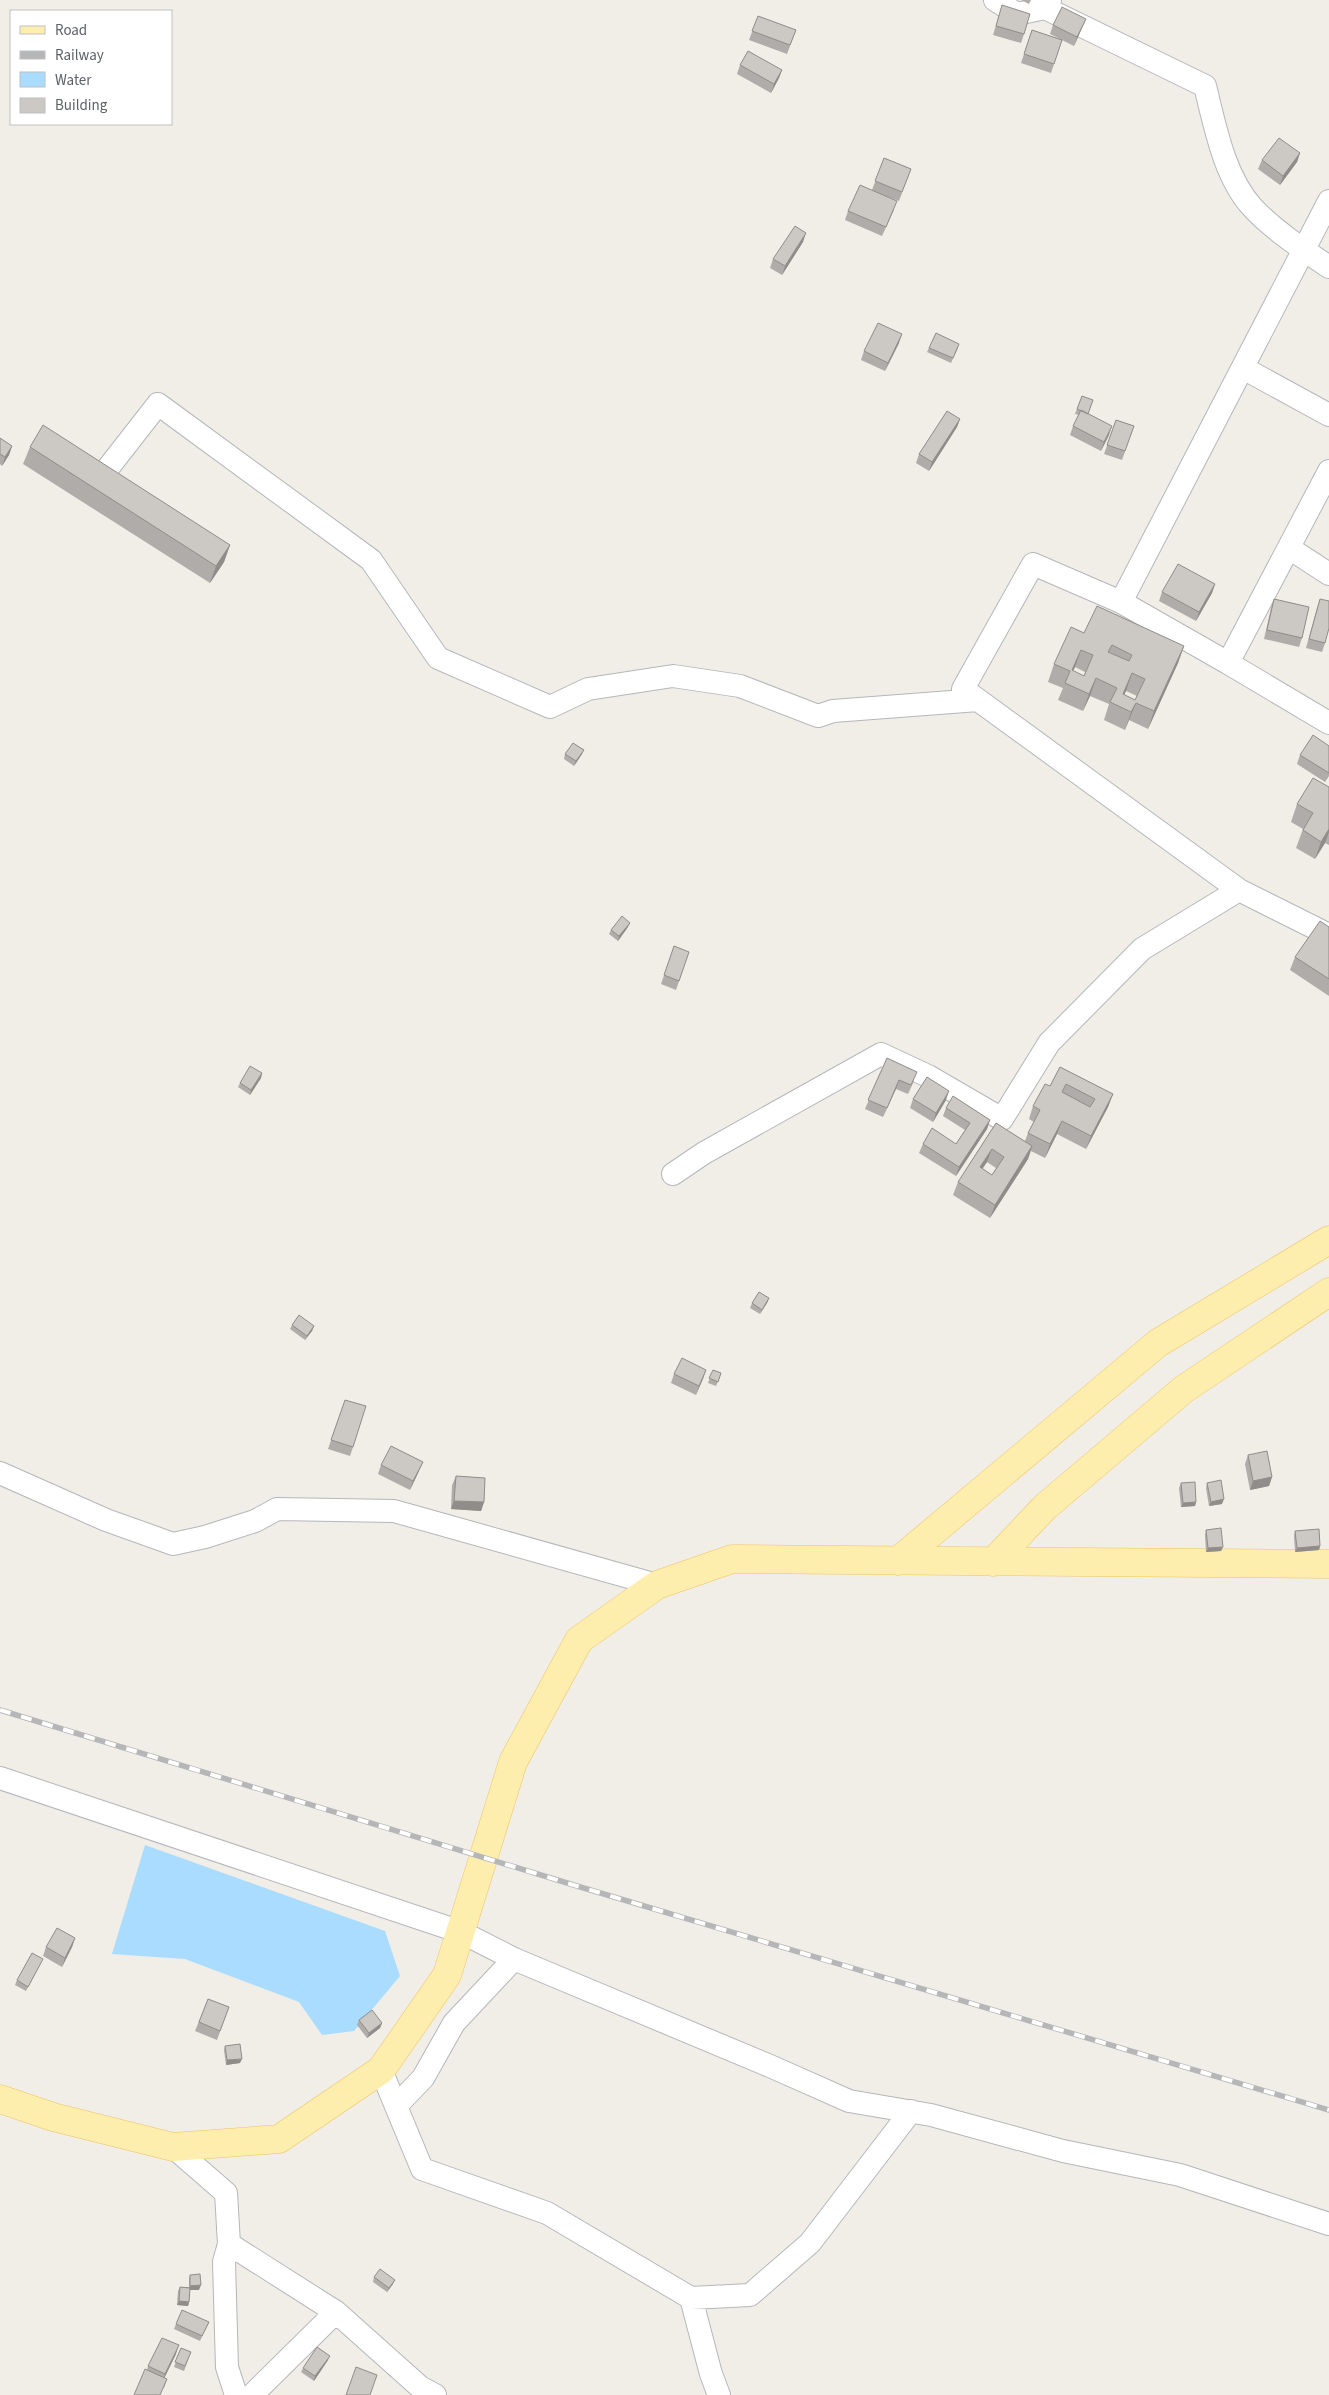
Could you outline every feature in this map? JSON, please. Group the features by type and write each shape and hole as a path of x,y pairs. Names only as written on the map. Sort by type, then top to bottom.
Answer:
{"main road":[{"path":"898,1561 1158,1343 1329,1240"},
{"path":"992,1562 1046,1507 1184,1389 1329,1292"},
{"path":"0,2099 53,2117 174,2147 279,2139 381,2070 447,1975 513,1762 579,1640 657,1585 732,1560 1329,1564"}],"street":[{"path":"995,0 1018,14 1047,4 1205,86 1219,142 1236,182 1252,207 1303,250 1329,267"},
{"path":"1121,602 1329,202"},
{"path":"1243,368 1329,415"},
{"path":"102,477 158,404 371,560 438,658 550,707 588,689 673,676 740,686 818,716 833,711 978,700"},
{"path":"1228,663 1329,471"},
{"path":"1289,548 1329,574"},
{"path":"1329,723 1121,602 1034,564 963,689 1239,890 1329,935"},
{"path":"673,1174 704,1153 881,1054 928,1076 1002,1119 1049,1043 1142,949 1239,890"},
{"path":"0,1473 106,1520 172,1544 222,1532 255,1521 277,1510 394,1511 657,1585"},
{"path":"0,1778 461,1932 514,1959 849,2101 931,2115 1063,2151 1180,2175 1329,2224"},
{"path":"396,2106 423,2078 454,2023 514,1959"},
{"path":"381,2070 422,2168 548,2213 691,2298 750,2295 810,2243 911,2112"},
{"path":"174,2147 226,2193 229,2244 224,2262 227,2367 236,2395"},
{"path":"229,2244 336,2312 424,2392"},
{"path":"691,2298 711,2374 719,2395"},
{"path":"252,2395 336,2312"}],"water":[{"path":"145,1845 385,1931 400,1976 354,2031 322,2035 299,2002 185,1959 112,1954"}],"building":[{"path":"1002,5 1030,14 1024,34 996,26"},
{"path":"1062,7 1086,19 1077,37 1053,25"},
{"path":"758,16 796,30 790,45 752,31"},
{"path":"1032,30 1062,40 1054,64 1024,54"},
{"path":"748,51 782,70 774,84 740,65"},
{"path":"1279,138 1300,153 1283,176 1262,160"},
{"path":"884,158 911,169 902,192 875,181"},
{"path":"860,185 897,201 886,227 848,211"},
{"path":"795,226 806,233 785,266 773,259"},
{"path":"878,323 902,334 888,363 864,351"},
{"path":"936,333 959,344 953,358 929,348"},
{"path":"1082,396 1093,400 1088,414 1077,409"},
{"path":"1081,410 1112,426 1104,442 1073,426"},
{"path":"947,411 960,419 932,462 919,454"},
{"path":"1116,420 1134,426 1125,451 1107,445"},
{"path":"43,425 230,545 216,566 30,447"},
{"path":"0,438 12,446 5,457 0,454"},
{"path":"1178,564 1215,584 1199,612 1162,592"},
{"path":"1274,599 1309,607 1302,638 1267,630"},
{"path":"1320,599 1329,601 1329,628 1325,643 1309,639"},
{"path":"1097,606 1184,646 1154,711 1136,703 1131,712 1110,702 1117,688 1096,678 1089,694 1065,683 1070,671 1054,664 1071,627 1084,633","holes":["1112,645 1132,655 1129,661 1108,652","1081,650 1093,655 1084,676 1072,670","1132,673 1145,679 1135,700 1123,694"]},
{"path":"1313,735 1329,746 1329,773 1300,755"},
{"path":"573,743 584,750 576,761 565,754"},
{"path":"1313,778 1329,787 1329,829 1321,842 1303,830 1313,813 1297,804"},
{"path":"622,916 630,923 619,936 611,930"},
{"path":"1320,921 1329,927 1329,979 1295,957"},
{"path":"674,946 689,952 679,981 664,975"},
{"path":"887,1058 917,1072 911,1085 899,1080 887,1108 868,1100"},
{"path":"250,1066 262,1073 251,1090 240,1083"},
{"path":"1060,1067 1113,1094 1091,1136 1062,1121 1050,1144 1028,1133 1040,1110 1033,1106 1045,1084 1050,1086","holes":["1066,1084 1095,1099 1090,1107 1062,1092"]},
{"path":"927,1077 949,1091 936,1113 913,1099"},
{"path":"953,1096 990,1120 959,1167 923,1144 932,1128 956,1144 970,1123 946,1108"},
{"path":"996,1123 1032,1146 995,1205 958,1182","holes":["992,1149 1004,1157 992,1175 980,1167"]},
{"path":"759,1292 769,1298 762,1310 752,1303"},
{"path":"299,1315 314,1326 307,1336 292,1325"},
{"path":"682,1358 706,1370 699,1386 674,1374"},
{"path":"713,1370 721,1373 718,1382 709,1378"},
{"path":"345,1400 366,1406 353,1447 331,1440"},
{"path":"391,1446 423,1462 413,1481 381,1465"},
{"path":"1267,1451 1272,1477 1253,1481 1248,1455"},
{"path":"456,1476 485,1478 484,1502 454,1501"},
{"path":"1221,1480 1224,1499 1211,1502 1207,1483"},
{"path":"1195,1482 1196,1502 1183,1503 1181,1483"},
{"path":"1221,1528 1223,1547 1208,1548 1206,1530"},
{"path":"1319,1529 1320,1546 1297,1548 1295,1531"},
{"path":"57,1928 75,1938 65,1958 46,1947"},
{"path":"32,1953 43,1959 28,1987 17,1980"},
{"path":"208,1999 229,2007 220,2031 199,2022"},
{"path":"372,2010 382,2023 369,2033 359,2020"},
{"path":"240,2044 242,2059 227,2060 225,2046"},
{"path":"380,2269 395,2280 389,2288 374,2277"},
{"path":"200,2274 201,2285 190,2286 190,2275"},
{"path":"180,2287 190,2288 189,2302 179,2301"},
{"path":"182,2310 209,2322 202,2336 176,2324"},
{"path":"162,2338 179,2345 165,2374 148,2366"},
{"path":"317,2347 330,2356 315,2376 303,2368"},
{"path":"181,2348 191,2352 185,2366 175,2362"},
{"path":"356,2367 377,2375 370,2395 346,2395"},
{"path":"145,2369 167,2379 160,2395 134,2395"}],"railway":[{"path":"0,1710 577,1886 1329,2110"}]}
